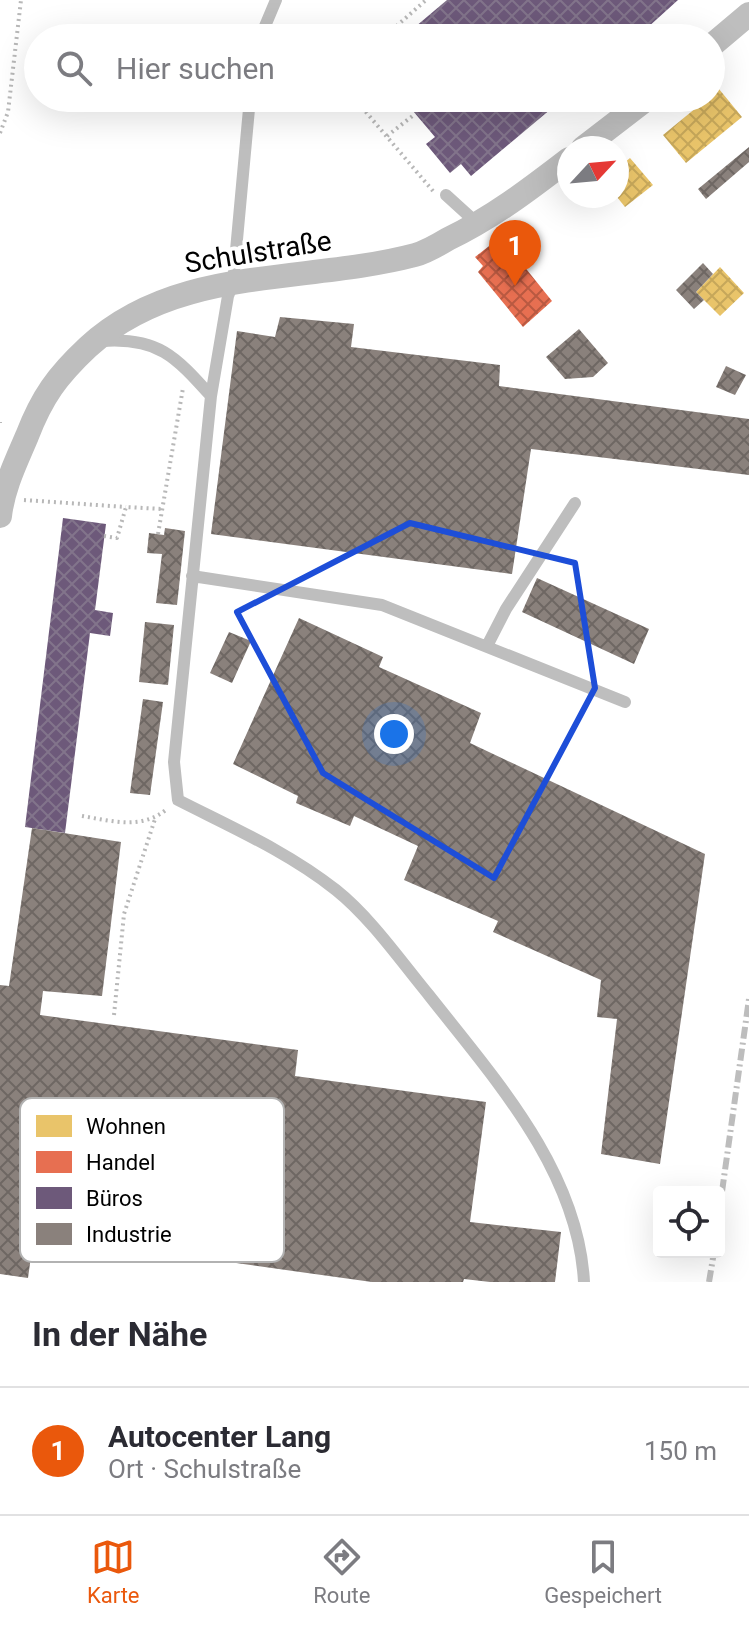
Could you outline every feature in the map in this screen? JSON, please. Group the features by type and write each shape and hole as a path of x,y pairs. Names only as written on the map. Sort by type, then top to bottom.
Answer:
{"street":[{"path":"725,34 749,14"},
{"path":"599,136 630,112"},
{"name":"Schulstraße","path":"1,504 35,415 59,374 117,324 161,300 233,283 334,270 418,254 479,225 557,168"}],"lane":[{"path":"266,24 276,0"},
{"path":"249,112 233,283 228,296 211,396 192,576 174,762 178,800 288,856 338,892 387,944 504,1090 538,1141 568,1209 577,1237 584,1282"},
{"path":"440,194 479,225"},
{"path":"94,341 128,339 160,347 211,396"},
{"path":"487,646 506,609 575,503"},
{"path":"192,576 382,605 625,702"}],"path":[{"path":"0,133 8,112 21,0"},
{"path":"399,24 426,0"},
{"path":"366,112 440,194"},
{"path":"387,136 415,114"},
{"path":"158,534 187,370"},
{"path":"1,504 162,509"},
{"path":"104,536 117,538 126,507"},
{"path":"82,816 131,823 155,819 178,800"},
{"path":"114,1015 124,914 155,819"}],"highlighted area":[{"path":"410,523 575,563 595,688 494,878 323,773 237,612"}],"building: Wohnen":[{"path":"725,96 742,117 686,163 663,135 691,112 725,112"},
{"path":"629,159 653,185 629,204"},
{"path":"720,267 744,293 720,316 696,292"}],"building: Handel":[{"path":"502,236 513,236 530,257 523,265 552,301 523,327 478,272 483,266 475,257"}],"building: Büros":[{"path":"447,0 678,0 651,24 419,24"},
{"path":"414,112 547,112 471,176 461,164 450,173 426,144 435,137"},
{"path":"63,518 106,524 95,610 113,613 110,636 90,633 65,833 25,827"}],"building: Industrie":[{"path":"749,147 749,162 706,199 698,189"},
{"path":"703,263 713,274 696,292 704,300 694,309 676,290"},
{"path":"280,317 354,324 351,347 500,365 499,386 749,419 749,475 531,449 512,574 211,534 237,331 275,337"},
{"path":"579,329 608,363 593,377 565,379 546,357"},
{"path":"726,366 746,375 735,395 716,387"},
{"path":"165,528 185,531 177,605 156,603 162,554 147,553 149,533 164,535"},
{"path":"537,578 649,629 634,664 522,612"},
{"path":"299,618 383,657 379,667 481,713 470,743 705,854 660,1164 601,1154 617,1019 597,1017 601,980 493,932 498,921 404,880 418,846 354,816 350,826 296,803 298,796 233,764"},
{"path":"145,622 174,625 168,685 139,682"},
{"path":"229,632 251,641 232,683 210,673"},
{"path":"143,699 163,702 150,795 130,793"},
{"path":"32,828 121,842 102,996 43,991 40,1015 298,1050 295,1076 486,1102 470,1222 561,1232 555,1282 464,1279 463,1282 372,1282 228,1262 284,1262 284,1098 20,1098 20,1262 30,1262 28,1278 0,1274 0,985 9,986"}],"railway":[{"path":"723,1186 749,999"},
{"path":"709,1282 713,1258"}],"place":[{"name":"Autocenter Lang","path":"515,286"}]}
